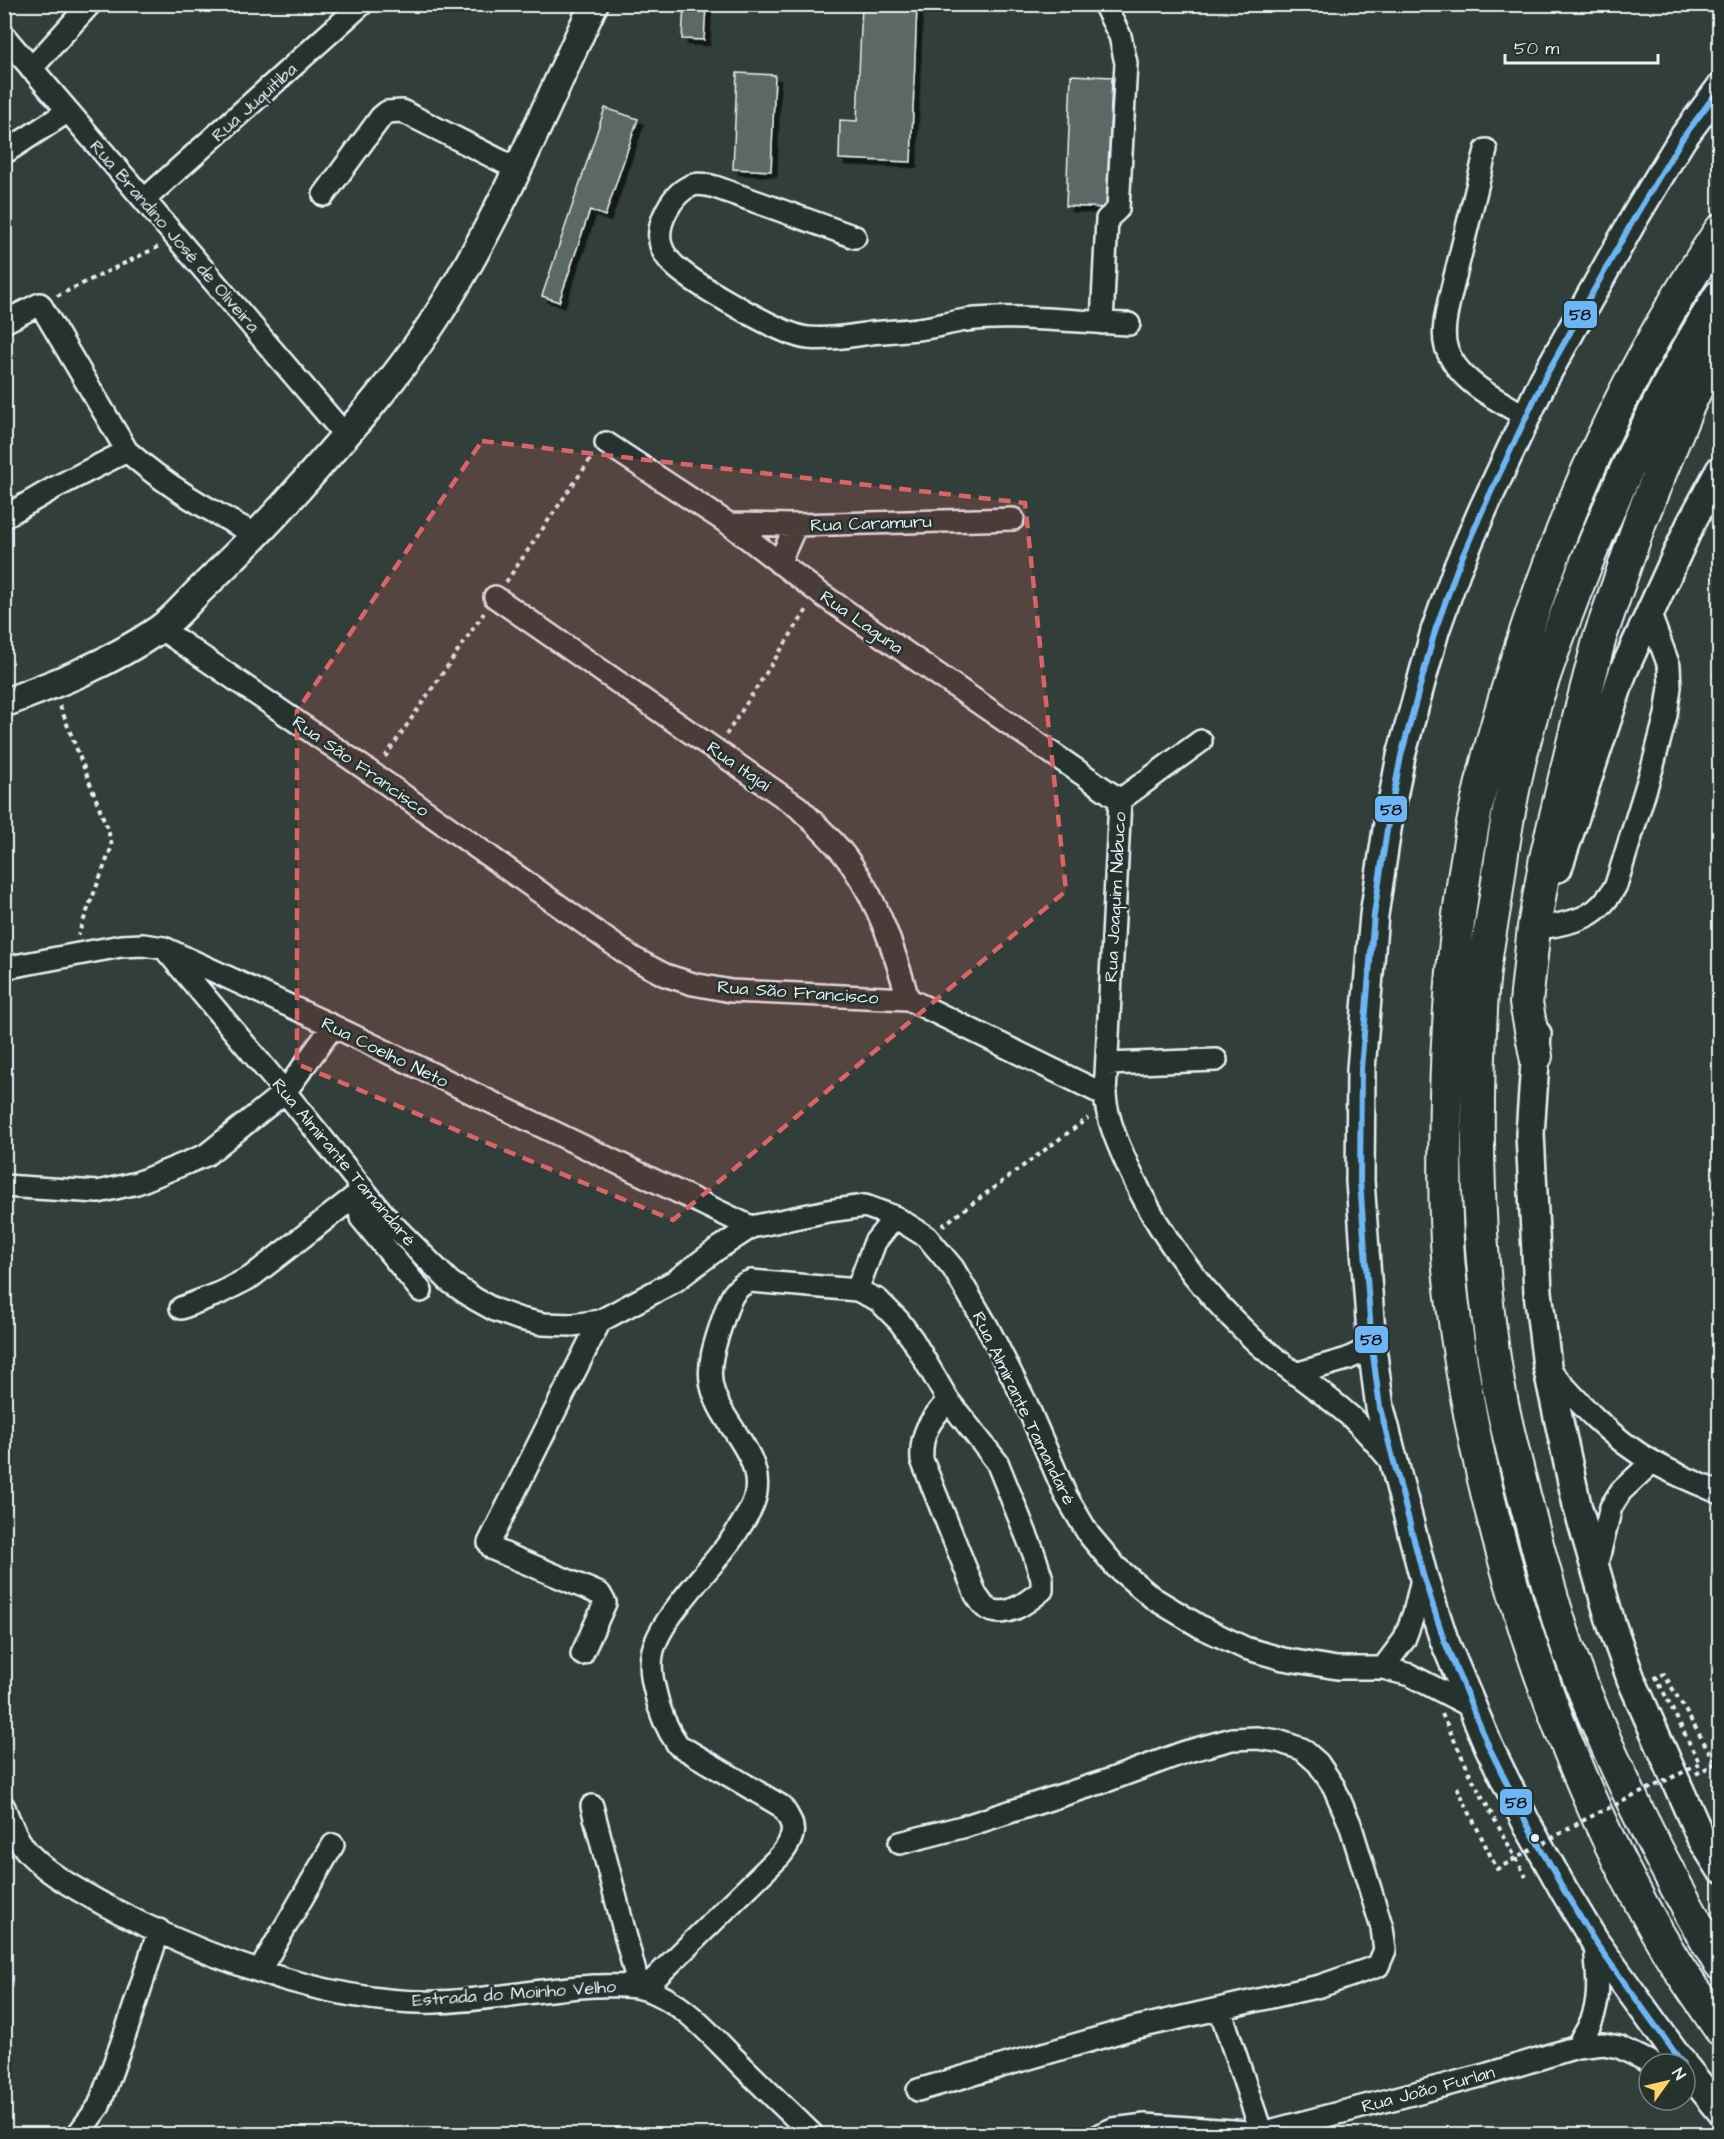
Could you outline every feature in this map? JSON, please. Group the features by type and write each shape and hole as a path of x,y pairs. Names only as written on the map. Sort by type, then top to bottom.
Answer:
{"highway":[{"path":"1719,231 1681,288 1622,396 1568,514 1532,611 1497,727 1473,826 1461,903 1451,991 1445,1152 1449,1268 1462,1364 1478,1456 1504,1563 1561,1729 1593,1806 1666,1948 1719,2029"},
{"path":"1719,296 1682,358 1611,502 1550,658 1527,732 1505,827 1482,989 1478,1138 1480,1215 1487,1305 1500,1392 1542,1563 1568,1650 1611,1758 1646,1831 1719,1964"},
{"path":"1536,1056 1526,1003 1534,927 1546,858 1581,710 1600,638 1633,540 1687,408 1719,338"}],"main road":[{"path":"4,703 90,670 127,650 160,628 257,535 345,435 415,349 463,273 516,169 594,4"},
{"path":"1673,2052 1595,1942 1527,1824 1489,1747 1444,1640 1423,1575 1392,1462 1380,1408 1372,1347 1360,1181 1361,1069 1374,915 1388,823 1405,739 1435,631 1457,569 1544,379 1636,215 1682,139 1719,88"},
{"path":"1719,470 1691,523 1623,672 1560,859 1547,927 1530,1134 1538,1292 1547,1366 1577,1505 1595,1571 1631,1679 1700,1836 1719,1868"},
{"path":"1697,2084 1719,2110"}],"street":[{"path":"31,69 90,4"},
{"name":"Rua Juquitiba","path":"145,199 362,4"},
{"path":"1102,323 1107,219 1118,209 1126,63 1120,36 1104,4"},
{"name":"Rua Brandino José de Oliveira","path":"4,36 345,435"},
{"path":"324,195 381,117 394,110 402,111 516,169"},
{"path":"4,153 67,112"},
{"path":"1486,150 1449,300 1444,326 1446,346 1456,367 1473,385 1527,417"},
{"path":"855,237 715,186 701,183 691,185 680,194 663,218 660,231 661,245 666,256 676,267 779,330 805,338 828,338 1003,318 1129,324"},
{"path":"4,322 40,304 127,451 176,490 257,535"},
{"name":"Rua Laguna","path":"606,443 729,525 818,592 1120,800"},
{"path":"4,517 54,488 127,451"},
{"name":"Rua Caramuru","path":"729,525 1013,519"},
{"path":"779,563 795,525"},
{"name":"Rua Itajaí","path":"495,597 798,807 829,837 851,864 872,901 895,953 908,999"},
{"path":"1547,927 1576,921 1595,912 1608,900 1616,885 1653,765 1666,716 1670,687 1669,666 1649,612"},
{"name":"Rua São Francisco","path":"160,628 373,774 633,958 665,975 693,984 730,991 908,999 1105,1100"},
{"name":"Rua Joaquim Nabuco","path":"1105,1100 1120,800 1201,741"},
{"name":"Rua Coelho Neto","path":"4,968 69,958 121,946 142,945 164,948 333,1026 751,1227"},
{"name":"Rua Almirante Tamandaré","path":"164,948 285,1092 388,1221 450,1281 485,1305 520,1319 543,1324 572,1325 600,1321 675,1281 751,1227 865,1206 895,1217 927,1237 953,1268 987,1326 1026,1403 1066,1496 1089,1535 1116,1567 1153,1598 1201,1627 1245,1648 1283,1659 1337,1668 1383,1668 1410,1675 1474,1708"},
{"path":"4,1186 98,1192 137,1183 206,1155 285,1092 333,1026"},
{"path":"1107,1064 1216,1060"},
{"path":"1105,1100 1125,1159 1143,1200 1170,1243 1199,1281 1252,1338 1347,1414 1392,1462"},
{"path":"363,1190 360,1205 361,1218 421,1291"},
{"path":"181,1308 220,1293 251,1277 363,1190"},
{"path":"857,1290 874,1242 895,1217"},
{"path":"592,1806 642,1988 780,1856 791,1842 794,1829 789,1816 781,1806 678,1744 667,1729 658,1706 652,1677 651,1657 656,1640 681,1604 730,1543 748,1514 756,1495 757,1477 752,1463 716,1400 711,1382 711,1364 715,1345 734,1292 743,1284 751,1281 857,1290 878,1300 899,1321 913,1340 948,1400 997,1462 1030,1543 1042,1579 1042,1590 1022,1605 1008,1611 998,1612 986,1607 976,1595 922,1460 921,1444 925,1431 948,1400"},
{"path":"582,1654 605,1604 603,1597 493,1550 489,1543 600,1321"},
{"path":"1296,1374 1347,1359 1372,1347"},
{"path":"1547,1366 1595,1418 1616,1436 1652,1462 1719,1493"},
{"path":"1595,1571 1611,1507 1621,1491 1652,1462"},
{"path":"1383,1668 1404,1640 1414,1613 1423,1575"},
{"path":"900,1843 966,1826 1109,1780 1185,1752 1232,1739 1257,1738 1278,1742 1302,1749 1318,1763 1334,1787 1350,1824 1382,1928 1385,1950 1378,1966 1320,1986 1130,2029 918,2090"},
{"name":"Estrada do Moinho Velho","path":"4,1807 25,1849 48,1869 81,1892 205,1951 328,1990 380,2000 436,2002 500,1997 558,1988 603,1986 642,1988 685,2011 812,2134"},
{"path":"260,1970 333,1845"},
{"path":"78,2134 99,2106 159,1930"},
{"path":"1577,2047 1595,2011 1597,1996 1595,1942"},
{"path":"1220,2009 1262,2134"},
{"name":"Rua João Furlan","path":"1101,2134 1113,2129 1145,2126 1184,2131 1262,2134 1488,2074 1577,2047 1603,2044 1619,2047 1637,2056"}],"path":[{"path":"40,304 178,238"},
{"path":"717,750 818,592"},
{"path":"52,685 108,830 112,846 69,958"},
{"path":"927,1237 1105,1100"},
{"path":"1457,1787 1497,1869 1586,1819 1700,1764 1656,1677 1664,1674 1716,1763 1692,1776 1688,1766"},
{"path":"1427,1683 1473,1780 1526,1877"}],"highlighted area":[{"path":"482,441 1025,503 1066,891 673,1220 297,1064 297,711"}],"building":[{"path":"684,4 706,4 704,40 682,39"},
{"path":"862,4 917,4 911,162 839,159 840,120 857,121"},
{"path":"737,73 775,75 771,171 733,169"},
{"path":"1071,75 1112,77 1107,208 1066,206"},
{"path":"605,108 638,119 605,216 590,210 559,302 542,296"}],"waterway":[{"path":"1720,649 1715,675 1720,677"}],"transit line":[{"name":"58","path":"1674,2052 1595,1942 1527,1824 1489,1747 1444,1640 1423,1575 1380,1408 1372,1347 1360,1181 1361,1069 1374,915 1388,823 1401,756 1435,631 1457,569 1544,379 1636,215 1682,139 1720,88"}]}
